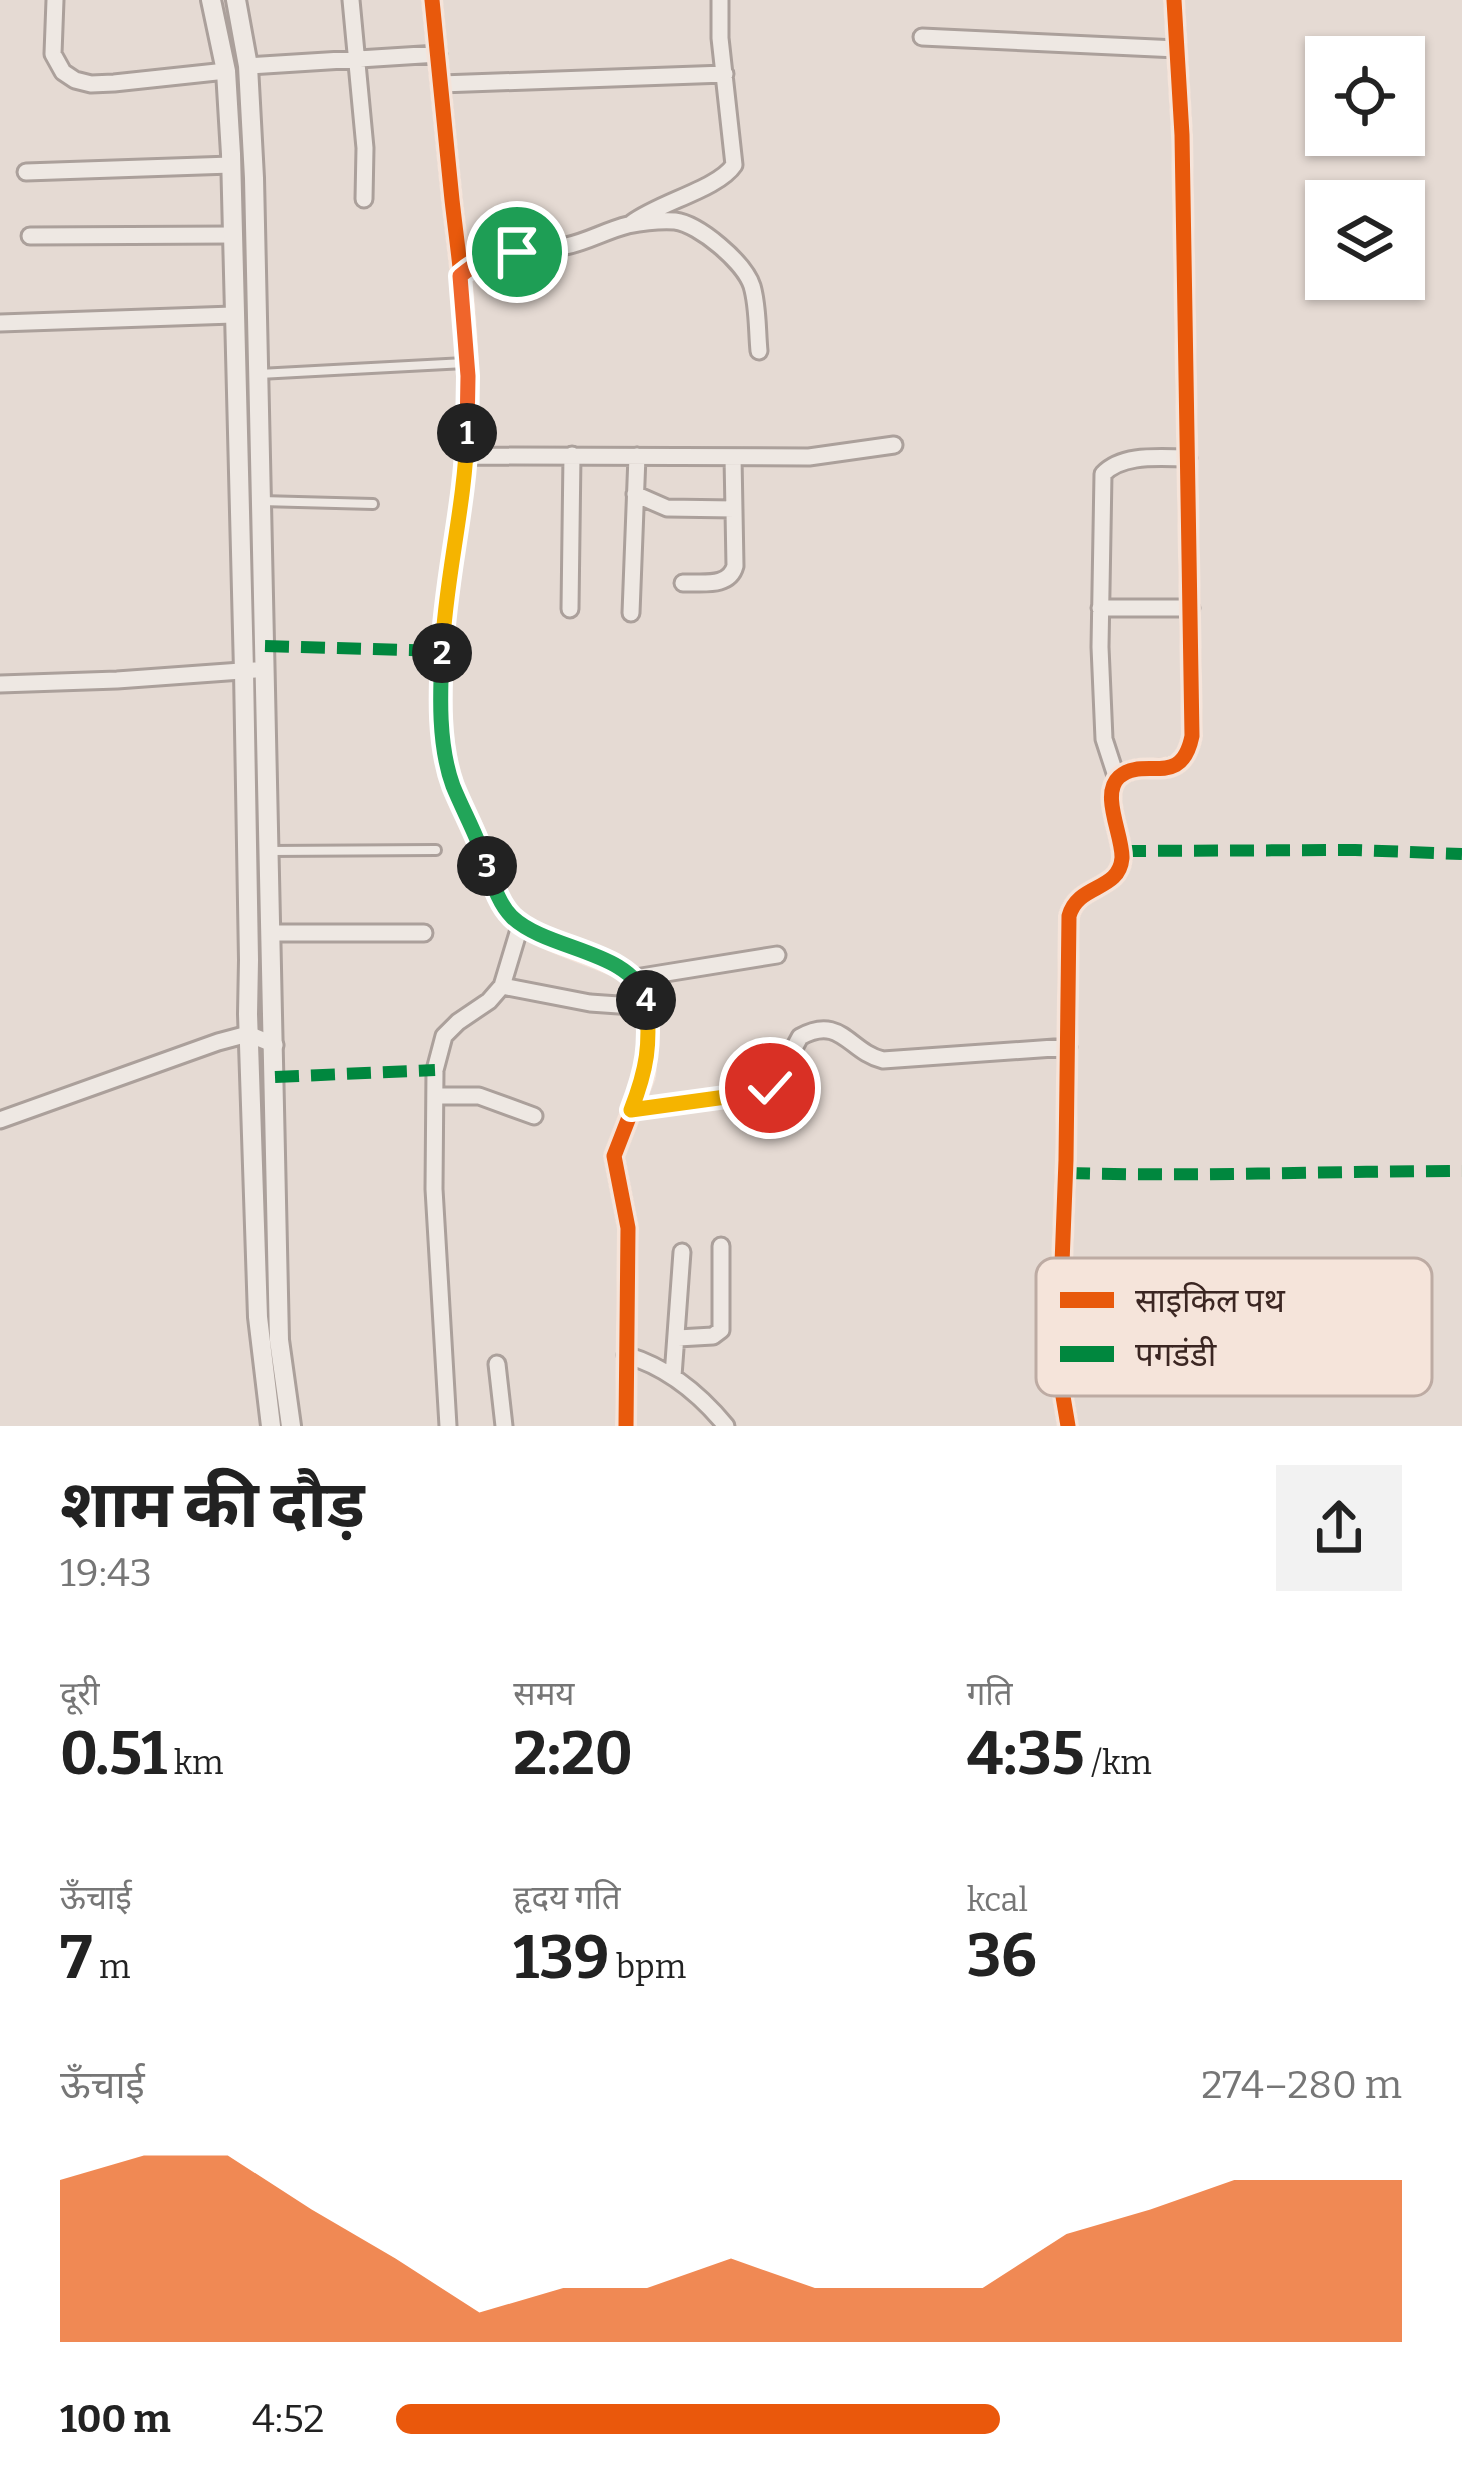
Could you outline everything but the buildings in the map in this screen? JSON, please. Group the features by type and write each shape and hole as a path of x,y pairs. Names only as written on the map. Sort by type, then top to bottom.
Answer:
{"street":[{"path":"56,0 53,54 63,72 75,80 114,83 226,71"},
{"path":"211,0 226,71 233,315 268,851 271,933 257,1034 279,1340 291,1426"},
{"path":"236,0 248,66 257,374 258,1317 271,1426"},
{"path":"351,0 365,148 364,199"},
{"path":"432,0 467,363 466,456 443,622 443,738 453,785 496,892 513,918 635,978 647,1006 650,1029 645,1076 614,1156 628,1228 626,1426"},
{"path":"629,225 734,166 720,0"},
{"path":"1117,779 1125,773 1176,765 1189,750 1192,736 1183,135 1174,0"},
{"path":"922,37 1178,49"},
{"path":"248,66 438,54"},
{"path":"441,84 725,74"},
{"path":"26,172 231,165"},
{"path":"460,276 497,254 566,246 629,225 677,221 737,261 752,285 759,351"},
{"path":"30,236 232,235"},
{"path":"0,322 233,315"},
{"path":"466,456 809,457 894,445"},
{"path":"570,609 572,455"},
{"path":"632,613 637,456"},
{"path":"683,583 715,582 733,574 733,457"},
{"path":"1061,1258 1069,916 1077,899 1113,879 1122,851 1112,797 1117,779 1104,739 1103,473 1109,466 1132,460 1188,458"},
{"path":"635,494 667,508 734,508"},
{"path":"1100,608 1191,608"},
{"path":"0,684 255,670"},
{"path":"448,1426 434,1190 435,1070 444,1036 502,986 521,923"},
{"path":"271,933 424,933"},
{"path":"635,978 777,956"},
{"path":"502,986 590,1003 647,1006"},
{"path":"631,1110 762,1092 778,1078 800,1037 821,1030 846,1036 864,1052 883,1060 1068,1047"},
{"path":"0,1120 178,1054 257,1034"},
{"path":"436,1096 479,1096 534,1116"},
{"path":"678,1338 712,1336 722,1330 721,1246"},
{"path":"673,1376 682,1252"},
{"path":"626,1355 653,1363 673,1376 726,1426"},
{"path":"497,1364 505,1426"},
{"path":"1061,1396 1068,1426"}],"lane":[{"path":"257,374 467,363"},
{"path":"259,501 373,504"},
{"path":"268,851 436,850"}],"marked path":[{"path":"265,646 442,651"},
{"path":"1122,851 1462,854"},
{"path":"275,1077 435,1070"},
{"path":"1066,1173 1462,1171"}],"cycle path":[{"path":"432,0 468,382 465,464 441,661 442,729 453,785 509,913 541,936 624,970 641,985 646,997 645,1076 614,1156 628,1228 626,1426"},
{"path":"1062,1258 1069,916 1081,898 1119,869 1122,858 1112,804 1114,784 1129,771 1171,767 1187,752 1192,736 1182,135 1174,0"},
{"path":"1063,1396 1068,1426"}],"route":[{"path":"517,252 480,260 460,276 468,376 467,440 441,672 443,738 453,785 496,892 513,918 624,970 641,985 650,1029 648,1059 631,1110 770,1088"}]}
